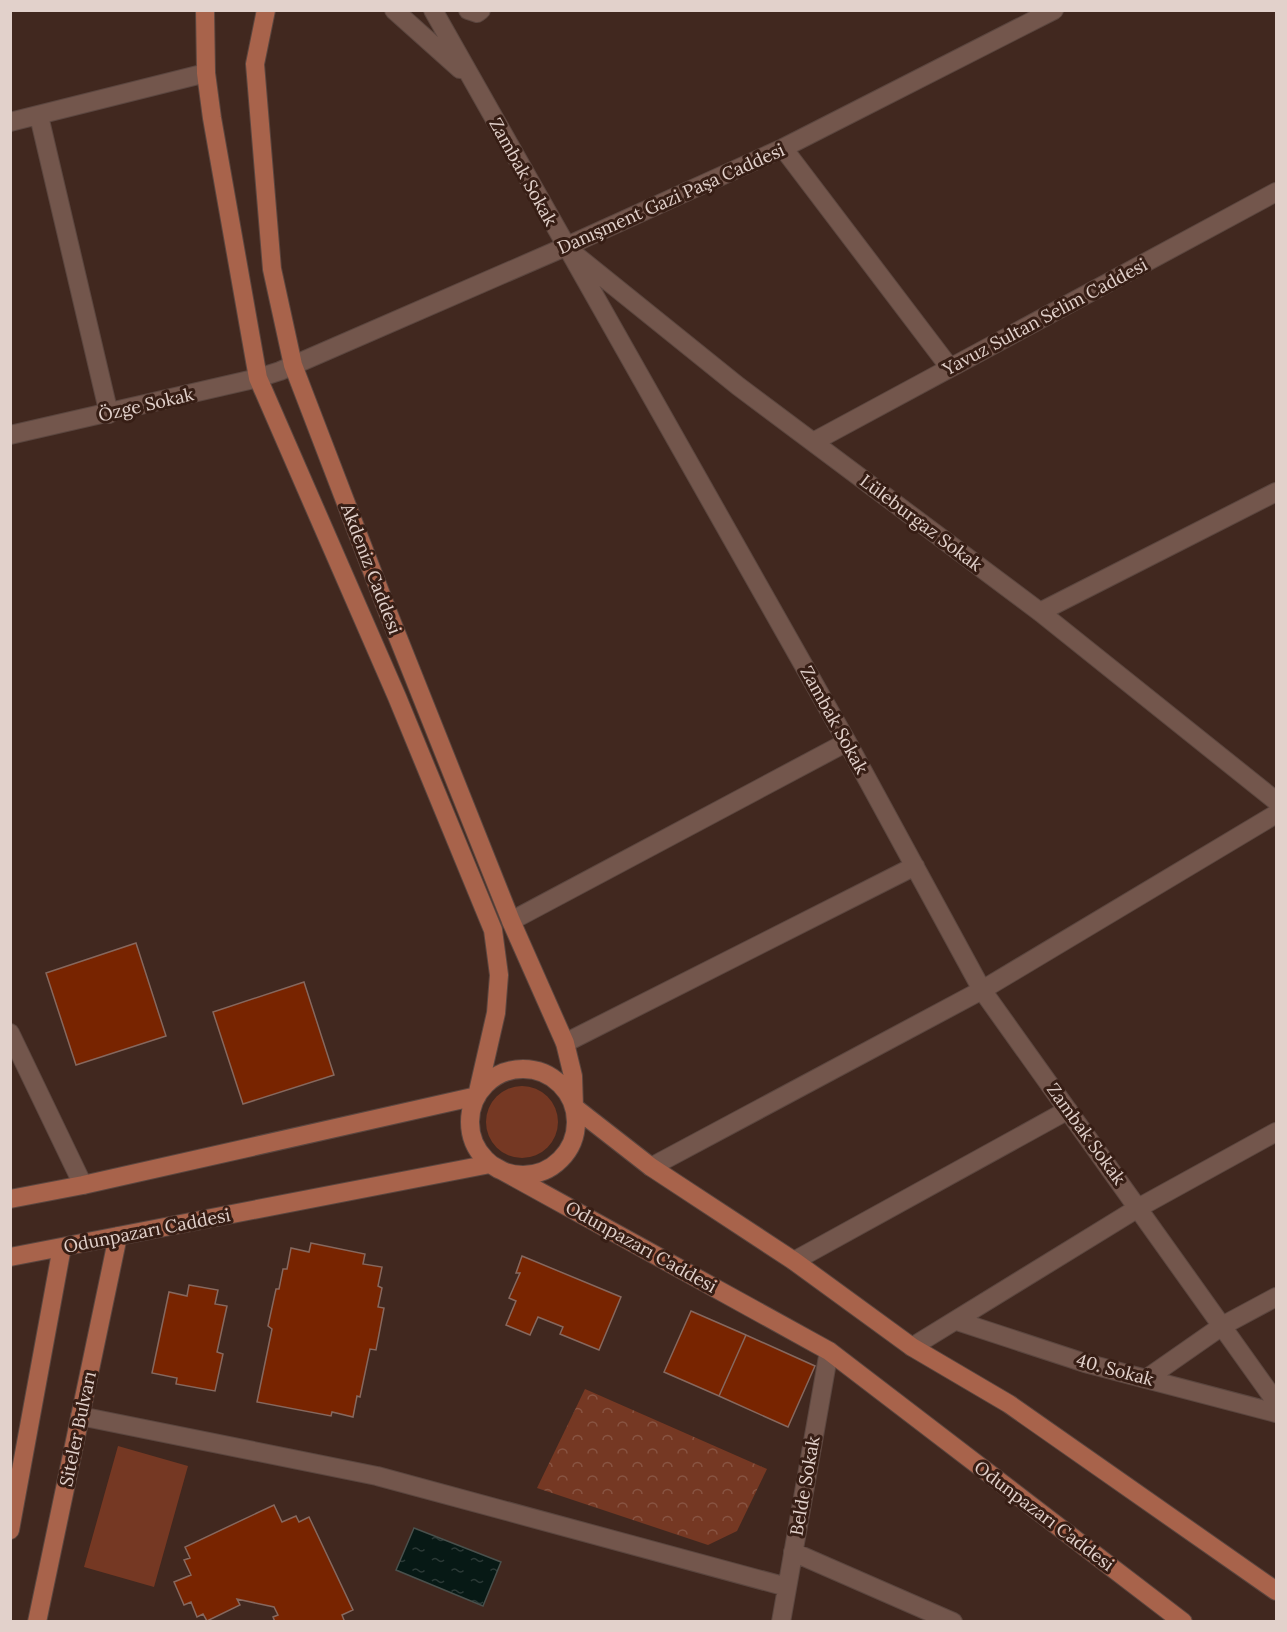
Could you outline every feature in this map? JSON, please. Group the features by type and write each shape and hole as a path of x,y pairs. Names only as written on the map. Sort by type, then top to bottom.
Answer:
{"main road":[{"name":"Akdeniz Caddesi","path":"205,10 206,73 212,118 258,378 397,697 493,930 499,975 496,1013 477,1096"},
{"name":"Akdeniz Caddesi","path":"266,10 255,64 272,268 287,368 387,610 511,921 565,1043 573,1076 574,1107"},
{"path":"520,1069 538,1071 554,1079 566,1091 574,1107 576,1128 568,1150 553,1166 532,1174 510,1173 490,1164 478,1150 470,1133 470,1114 477,1096 488,1082 503,1073 520,1069"},
{"path":"10,1199 83,1185 477,1096"},
{"path":"574,1107 651,1167 794,1262 912,1347 1010,1404 1276,1591"},
{"name":"Odunpazarı Caddesi","path":"10,1257 490,1164 829,1351 1183,1622"},
{"name":"Siteler Bulvarı","path":"37,1621 118,1236"},
{"path":"10,1530 62,1247"}],"street":[{"path":"394,10 471,79"},
{"name":"Zambak Sokak","path":"433,10 847,742 982,990 1276,1402"},
{"path":"468,10 477,13 481,10"},
{"name":"Danışment Gazi Paşa Caddesi","path":"287,368 565,247 783,148 1054,10"},
{"path":"10,122 206,73"},
{"path":"39,116 109,414"},
{"path":"783,148 950,368"},
{"name":"Yavuz Sultan Selim Caddesi","path":"813,442 1276,192"},
{"name":"Lüleburgaz Sokak","path":"565,247 738,386 1040,612 1276,801"},
{"name":"Özge Sokak","path":"10,435 258,378 287,368"},
{"path":"1040,612 1276,492"},
{"path":"511,921 847,742"},
{"path":"651,1167 982,990 1276,814"},
{"path":"565,1043 915,866"},
{"path":"10,1033 83,1185"},
{"path":"794,1262 1068,1110"},
{"path":"912,1347 1138,1208 1276,1132"},
{"path":"1146,1379 1222,1326 1276,1297"},
{"name":"40. Sokak","path":"957,1321 1085,1363 1276,1413"},
{"name":"Belde Sokak","path":"781,1622 829,1351"},
{"path":"80,1416 377,1476 787,1587"},
{"path":"793,1552 952,1622"}],"green space":[{"path":"522,1086 542,1092 552,1102 558,1122 552,1142 542,1152 522,1158 502,1152 492,1142 486,1122 492,1102 502,1092"},
{"path":"585,1389 767,1469 737,1531 708,1545 537,1488"},
{"path":"118,1446 188,1466 154,1587 84,1567"}],"water":[{"path":"414,1528 501,1562 483,1606 396,1570"}],"building":[{"path":"136,943 166,1036 76,1065 46,973"},
{"path":"304,982 334,1075 243,1104 213,1012"},
{"path":"311,1243 365,1254 363,1264 382,1267 378,1286 382,1288 378,1307 384,1308 376,1350 370,1349 360,1397 357,1396 353,1417 332,1412 331,1416 257,1402 272,1329 268,1326 276,1289 279,1289 283,1269 287,1269 291,1248 309,1252"},
{"path":"522,1256 621,1297 599,1350 560,1334 563,1327 538,1317 530,1335 506,1325 516,1301 509,1298 520,1273 516,1273"},
{"path":"189,1285 218,1290 215,1304 227,1306 217,1352 223,1354 215,1391 176,1384 177,1378 152,1373 169,1292 187,1296"},
{"path":"691,1311 746,1335 719,1396 664,1372"},
{"path":"746,1335 815,1366 788,1427 719,1396"},
{"path":"274,1505 282,1522 296,1516 299,1522 309,1517 353,1610 342,1615 344,1620 342,1622 275,1622 273,1617 278,1615 274,1607 237,1599 240,1605 207,1621 203,1614 197,1617 191,1602 184,1605 174,1582 191,1575 184,1560 190,1558 185,1547"}]}
